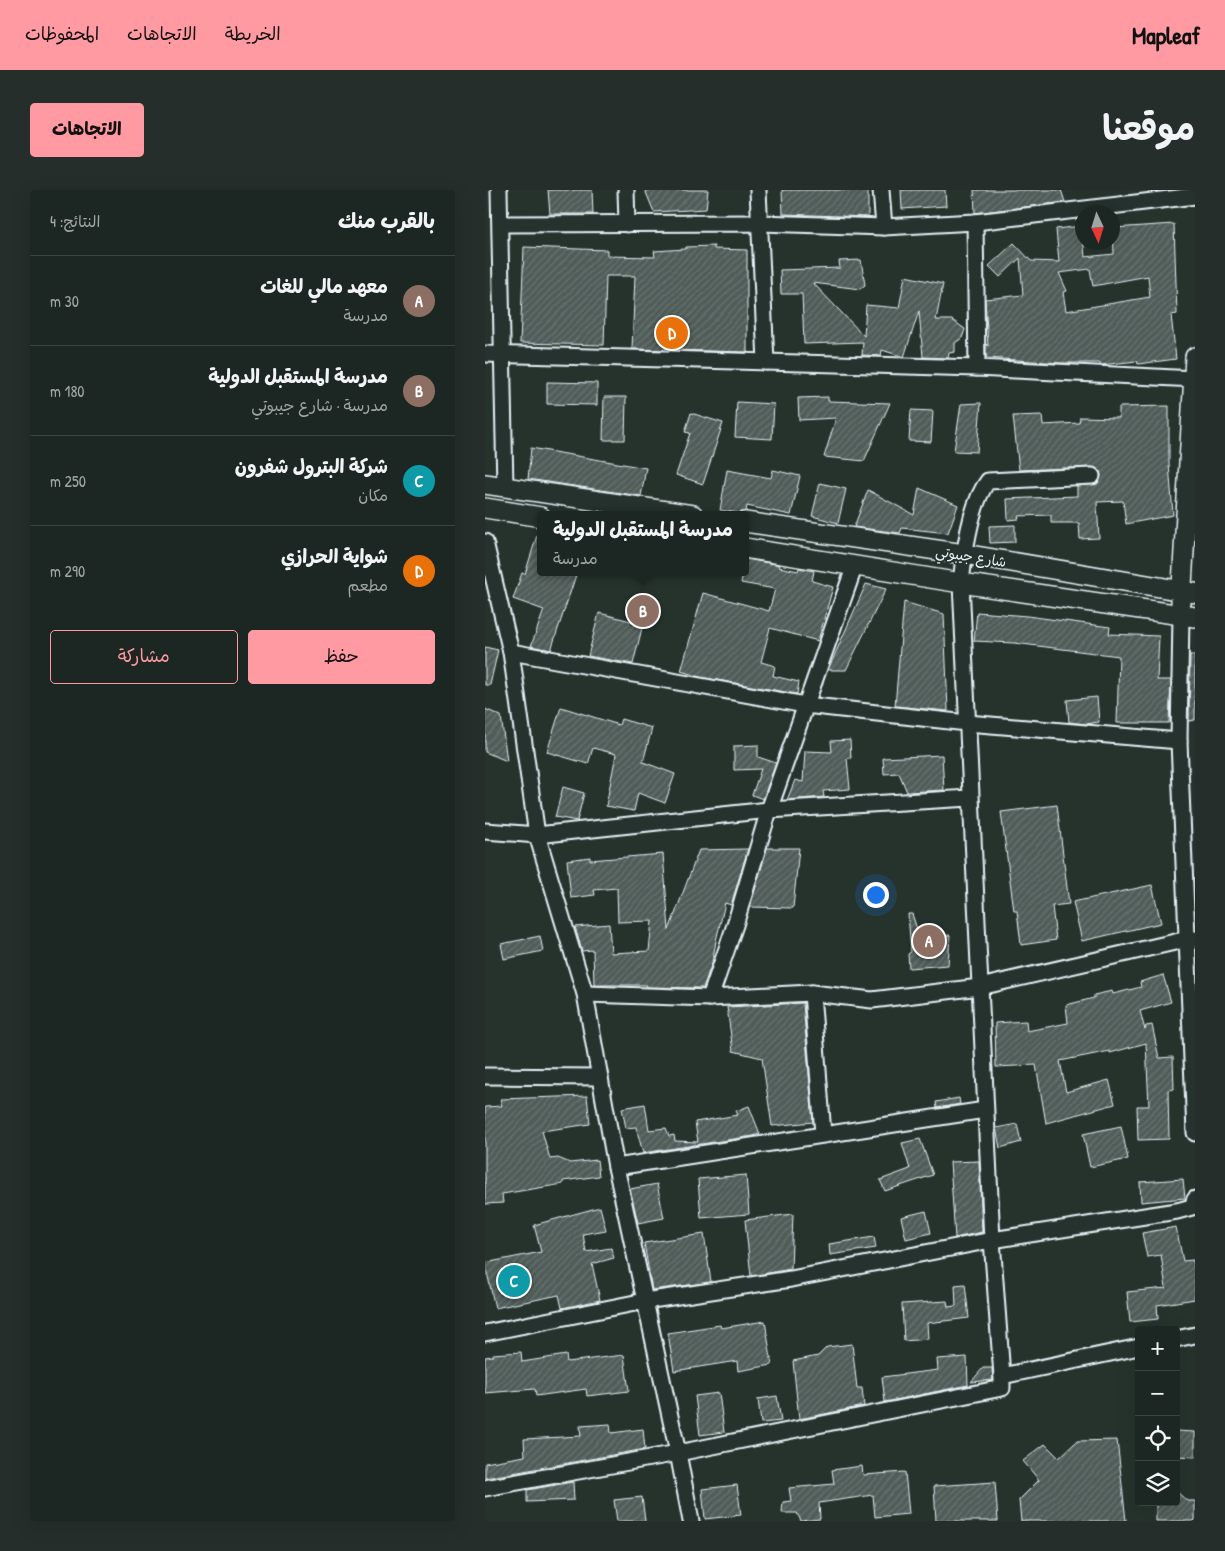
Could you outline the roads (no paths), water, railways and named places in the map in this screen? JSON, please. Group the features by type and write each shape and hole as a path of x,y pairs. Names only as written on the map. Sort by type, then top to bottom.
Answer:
{"street":[{"path":"499,190 505,488"},
{"path":"626,190 627,224"},
{"path":"758,190 766,362"},
{"path":"881,190 884,227"},
{"path":"501,224 760,223 884,227 975,222 1195,196"},
{"path":"975,222 977,368"},
{"path":"485,354 977,368 1194,379"},
{"path":"1195,357 1188,616 1179,741 1192,939 1195,1132"},
{"path":"485,1488 678,1453 1002,1388 985,1110 961,583 964,554 981,490 988,481 1092,476"},
{"path":"485,484 665,511"},
{"path":"485,508 537,516"},
{"name":"شارع جيبوتي","path":"749,523 964,554 1188,592"},
{"path":"485,542 511,652 537,834 585,994 616,1167 691,1521"},
{"name":"شارع جيبوتي","path":"749,549 961,583 1188,616"},
{"path":"709,998 735,925 769,810 855,566"},
{"path":"511,652 805,705 967,723 1179,741"},
{"path":"485,831 537,834 769,810 970,798"},
{"path":"585,994 709,998 812,993 872,1000 979,987 1192,939"},
{"path":"812,993 823,1134"},
{"path":"485,1076 600,1077"},
{"path":"616,1167 985,1110"},
{"path":"485,1333 645,1301 791,1279 992,1240 1177,1211 1192,1207 1195,1199"},
{"path":"1180,1338 1195,1336"},
{"path":"1002,1376 1135,1348"}],"place":[{"name":"شواية الحرازي","path":"672,333"},
{"name":"مدرسة المستقبل الدولية","path":"643,611"},
{"name":"معهد مالي للغات","path":"929,941"},
{"name":"شركة البترول شفرون","path":"514,1281"}]}
